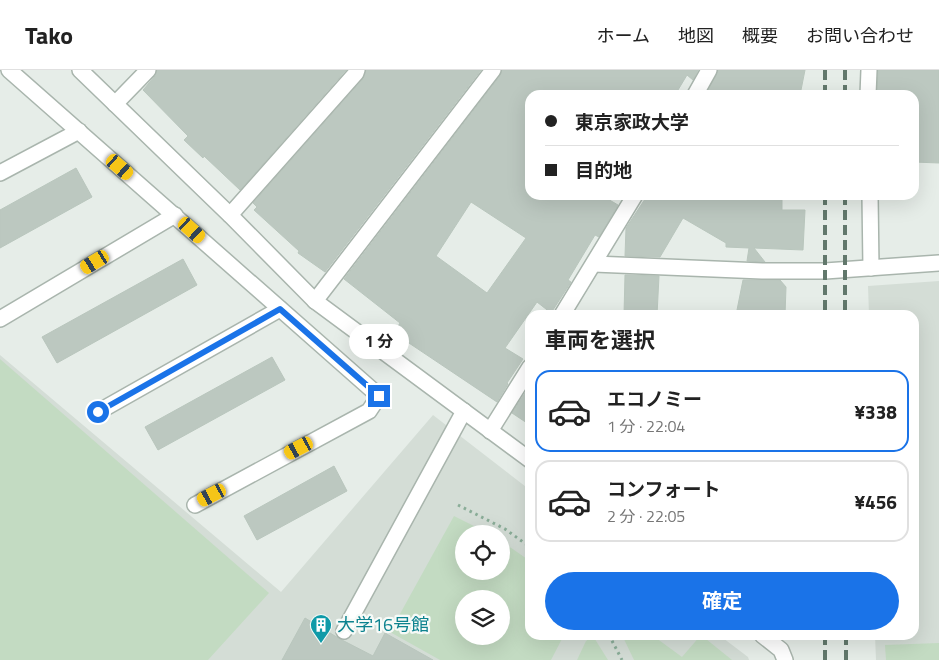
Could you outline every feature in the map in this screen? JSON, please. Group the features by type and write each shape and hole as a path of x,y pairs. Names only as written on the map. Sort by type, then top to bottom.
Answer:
{"street":[{"path":"8,70 379,396 369,411 195,505"},
{"path":"80,70 230,215 315,302 525,456"},
{"path":"115,104 148,70"},
{"path":"230,215 356,74 357,70"},
{"path":"315,302 493,70"},
{"path":"698,90 709,70"},
{"path":"868,90 869,70"},
{"path":"0,173 79,132"},
{"path":"565,310 632,200"},
{"path":"870,200 872,268"},
{"path":"0,319 175,215"},
{"path":"594,264 762,271 872,268 939,263"},
{"path":"98,412 280,309"},
{"path":"490,431 525,375"},
{"path":"344,631 464,411"},
{"path":"768,640 780,650 785,660"}],"path":[{"path":"458,505 505,528 525,543"},
{"path":"612,640 622,660"}],"shaded area":[{"path":"939,281 939,660 876,660 875,640 919,640 919,310 869,310 868,286"},
{"path":"0,355 281,592 433,415 525,486 525,640 726,640 748,657 749,660 0,660"}],"green space":[{"path":"0,359 269,593 208,660 0,660"},
{"path":"454,516 472,525 455,525 455,580 510,580 510,547 525,558 525,640 561,640 551,660 440,660 390,632"},
{"path":"596,640 608,660 577,660 586,641"},
{"path":"624,640 659,640 682,657 697,640 707,640 732,660 634,660"},
{"path":"939,643 939,660 886,660 885,645"}],"building":[{"path":"157,70 346,70 240,190 184,140 188,136 143,90 155,76"},
{"path":"366,70 481,70 325,272 298,253 299,251 254,210 257,207 253,203 363,79"},
{"path":"502,70 698,70 693,80 687,75 678,90 525,90 525,200 610,200 618,205 599,237 595,235 568,280 571,282 553,310 547,310 537,302 531,310 525,310 525,319 505,348 523,359 497,402 394,333 400,323 344,279 500,76","holes":["471,202 526,238 487,293 436,256"]},
{"path":"718,70 805,70 801,90 708,90"},
{"path":"878,70 939,70 939,163 919,162 919,90 877,90"},
{"path":"76,168 92,197 0,248 0,210"},
{"path":"644,200 782,200 782,210 805,210 803,250 754,248 765,262 747,261 749,248 726,247 726,243 683,218 660,257 625,256 626,228"},
{"path":"183,259 197,285 57,363 42,337"},
{"path":"625,275 659,276 657,310 624,310"},
{"path":"743,280 780,280 786,287 785,310 737,310"},
{"path":"272,357 285,380 158,450 145,427"},
{"path":"525,393 525,422 512,413"},
{"path":"334,466 347,491 257,540 244,516"},
{"name":"大学16号館","path":"305,618 373,656 385,633 433,660 282,660"}],"railway":[{"path":"825,70 825,90"},
{"path":"845,70 845,90"},
{"path":"825,200 825,310"},
{"path":"845,200 845,310"},
{"path":"825,640 825,660"},
{"path":"846,640 846,660"}],"place":[{"name":"大学16号館","path":"321,644"}],"route":[{"path":"98,412 280,309 379,396"}]}
